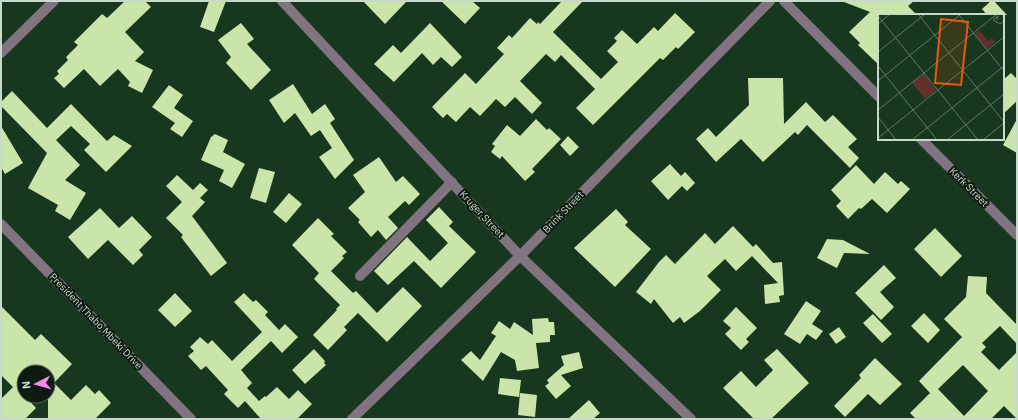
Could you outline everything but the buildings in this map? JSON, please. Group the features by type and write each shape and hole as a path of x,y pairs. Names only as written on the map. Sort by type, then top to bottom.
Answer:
{"street":[{"path":"1,53 54,1"},
{"name":"Kruger Street","path":"282,1 520,256 691,419"},
{"name":"Brink Street","path":"352,419 520,256 770,1"},
{"path":"784,1 878,96"},
{"name":"Kerk Street","path":"922,140 1017,235"},
{"path":"360,276 452,182"},
{"name":"President Thabo Mbeki Drive","path":"1,224 191,419"}]}
